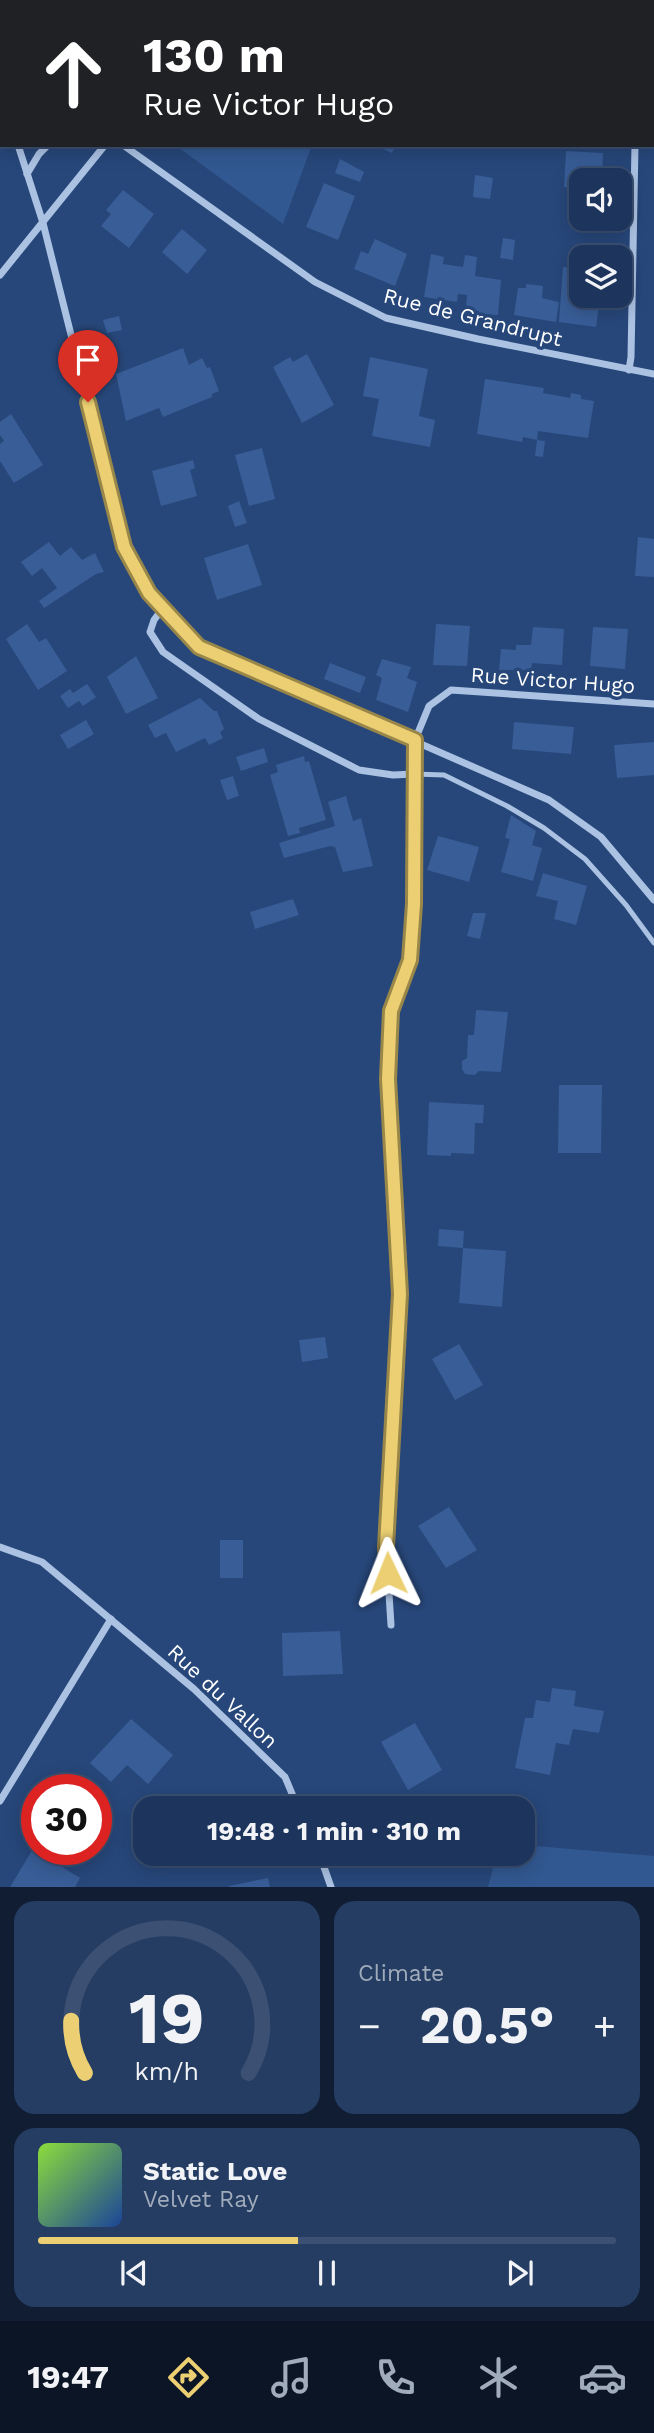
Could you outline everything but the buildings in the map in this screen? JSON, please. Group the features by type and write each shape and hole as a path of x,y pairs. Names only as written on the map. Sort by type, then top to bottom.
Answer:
{"street":[{"path":"19,147 43,223 124,547 149,593 199,647 549,800 601,836 654,900"},
{"path":"27,174 47,147"},
{"path":"0,275 103,147"},
{"name":"Rue de Grandrupt","path":"126,147 315,282 386,318 654,374"},
{"path":"629,370 635,147"},
{"path":"163,608 154,620 150,632 163,652 259,719 359,770 393,775 414,774"},
{"name":"Rue Victor Hugo","path":"391,1625 386,1547 400,1294 388,1079 391,1011 410,960 414,904 415,740 429,706 451,690 654,704"},
{"name":"Rue du Vallon","path":"0,1547 43,1562 194,1689 285,1777 293,1796"},
{"path":"0,1801 111,1619"},
{"path":"324,1866 331,1887"}],"lane":[{"path":"414,774 444,775 507,806 544,828 585,859 626,905 654,943"}],"shaded area":[{"path":"178,147 311,147 283,224"},
{"path":"535,1846 654,1856 654,1887 488,1887 494,1866 535,1866"}],"route":[{"path":"88,402 124,547 149,593 199,647 415,740 414,904 410,960 391,1011 388,1079 400,1294 386,1547 388,1573"}]}
